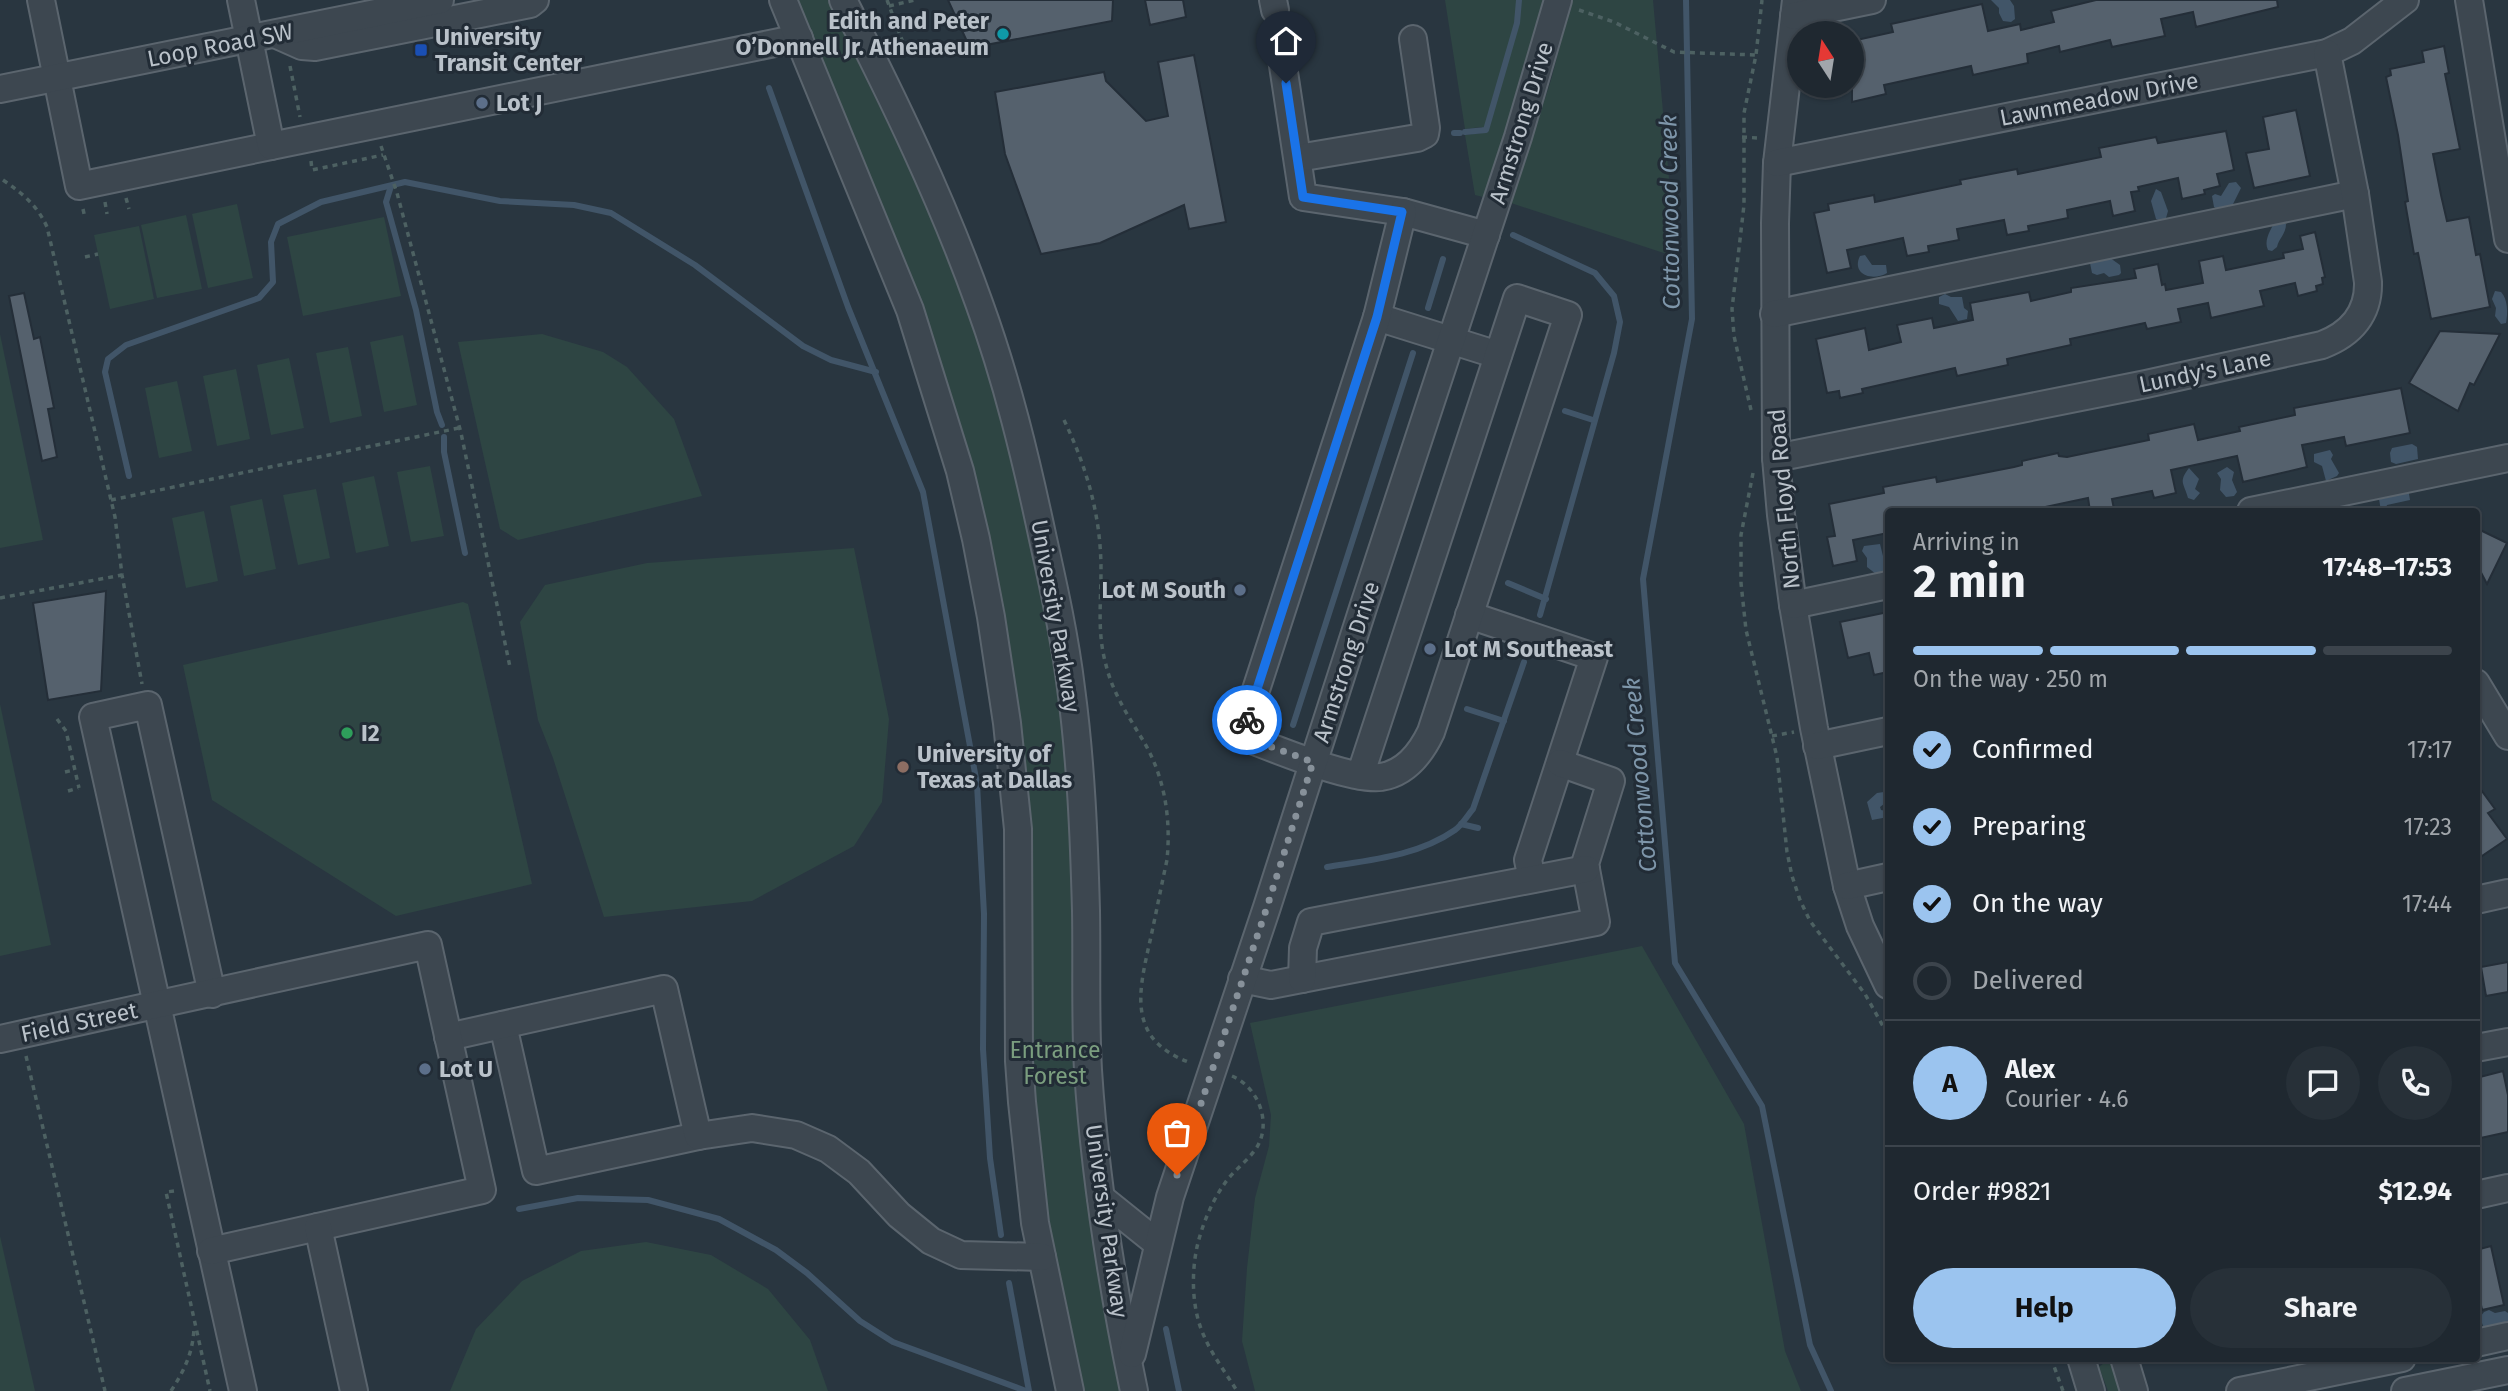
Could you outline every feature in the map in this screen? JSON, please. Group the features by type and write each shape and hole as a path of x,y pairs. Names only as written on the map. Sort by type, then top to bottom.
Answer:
{"street":[{"path":"41,0 79,186 799,38"},
{"path":"241,0 271,146"},
{"name":"Loop Road SW","path":"0,87 440,0"},
{"path":"275,34 302,46 315,47 530,4 535,0"},
{"path":"783,0 910,310 960,471 976,539 1007,723 1018,829 1020,1068 1035,1223 1070,1391"},
{"name":"University Parkway","path":"843,0 897,108 964,264 999,362 1028,466 1052,581 1074,711 1081,788 1088,1068 1101,1198 1132,1378"},
{"path":"1795,8 1872,0"},
{"name":"Lawnmeadow Drive","path":"1777,163 2327,53 2352,41 2405,0"},
{"path":"2469,0 2498,110 2508,239"},
{"name":"Armstrong Drive","path":"1132,1378 1157,1243 1173,1186 1452,342 1522,125 1557,2"},
{"name":"North Floyd Road","path":"1795,8 1777,163 1774,314 1776,458 1807,739 1860,926 1885,979"},
{"path":"1298,158 1417,138 1425,134 1413,39"},
{"name":"Lundy's Lane","path":"1776,458 2146,384 2335,340 2363,313 2368,295 2355,194 2327,53"},
{"path":"1282,59 1303,197 1402,212 1486,235"},
{"path":"1774,314 2355,194"},
{"path":"1360,776 1517,298 1568,315 1423,750 1406,767 1381,777 1360,776 1241,736 1377,317 1402,212"},
{"path":"1377,317 1498,355"},
{"path":"2266,508 2508,458"},
{"path":"1793,605 1885,586"},
{"path":"1469,615 1594,657 1528,860 1532,879"},
{"path":"2480,690 2508,736"},
{"path":"212,993 148,705 93,717 243,1391"},
{"path":"1807,739 1885,731"},
{"path":"1242,979 1271,985 1596,922 1585,864 1611,781 1560,763"},
{"path":"1302,979 1303,948 1311,922 1586,869"},
{"path":"1847,886 1885,878"},
{"path":"2480,899 2508,894"},
{"name":"Field Street","path":"0,1039 428,945 448,1037"},
{"path":"211,1251 482,1190 448,1037 664,989 698,1136"},
{"path":"503,1025 536,1171 698,1136 751,1128 796,1135 828,1149 849,1164 899,1215 931,1241 961,1255 1042,1257"},
{"path":"2480,1047 2508,1042"},
{"path":"2480,1194 2508,1188"},
{"path":"1101,1198 1157,1243"},
{"path":"318,1227 354,1391"},
{"path":"2480,1342 2508,1336"},
{"path":"2082,1362 2091,1391"},
{"path":"2125,1362 2134,1391"},
{"path":"2240,1391 2382,1362"},
{"path":"2405,1391 2508,1370"}],"path":[{"path":"887,0 908,56"},
{"path":"889,6 915,0"},
{"path":"1557,2 1614,22 1674,52 1756,55"},
{"path":"288,57 301,125"},
{"path":"1742,136 1761,138"},
{"path":"312,166 312,170 383,153 397,193 460,428 510,667"},
{"path":"3,180 31,201 47,227 111,500 122,575 148,705"},
{"path":"85,257 98,254"},
{"path":"1064,420 1083,462 1095,506 1101,570 1099,630 1106,667 1119,702 1158,770 1167,807 1167,860 1140,981 1142,1015 1149,1032 1159,1045 1174,1056 1201,1066"},
{"path":"111,500 460,428"},
{"path":"0,598 122,575"},
{"path":"57,719 66,731 79,788 68,791"},
{"path":"1772,736 1807,739"},
{"path":"62,753 70,751"},
{"path":"65,772 74,770"},
{"path":"29,1068 104,1391"},
{"path":"1224,1073 1240,1079 1259,1101 1263,1129 1259,1144 1225,1183 1204,1224 1197,1247 1194,1272 1195,1296 1203,1335 1237,1391"},
{"path":"166,1192 210,1391"},
{"path":"171,1391 186,1367 194,1341 194,1322"},
{"path":"2052,1362 2063,1391"}],"green space":[{"name":"Entrance Forest","path":"792,0 828,0 943,238 991,372 1025,497 1062,690 1124,1391 1079,1391 1047,1229 972,469"},
{"path":"1445,0 1545,0 1487,198 1475,195 1465,135 1482,133 1482,127 1465,129"},
{"path":"1572,0 1653,0 1676,257 1511,203 1551,80"},
{"path":"237,204 253,278 208,288 192,214"},
{"path":"186,215 202,289 157,298 141,225"},
{"path":"384,217 401,296 303,316 287,237"},
{"path":"139,226 154,299 110,309 94,235"},
{"path":"0,334 43,540 0,548"},
{"path":"542,334 603,352 627,367 674,419 702,496 518,540 500,529 458,342"},
{"path":"403,335 417,405 384,412 370,342"},
{"path":"348,347 362,416 330,423 316,353"},
{"path":"289,358 304,428 271,435 257,365"},
{"path":"236,369 250,439 217,446 203,376"},
{"path":"177,381 192,451 159,458 145,388"},
{"path":"430,466 444,536 411,542 397,472"},
{"path":"374,476 389,546 356,553 342,483"},
{"path":"316,489 330,558 298,565 283,495"},
{"path":"262,499 276,569 244,576 230,506"},
{"path":"204,511 218,581 186,588 172,518"},
{"path":"854,548 889,719 882,802 854,846 752,901 604,917 553,758 538,720 520,622 545,585 647,563"},
{"name":"I2","path":"463,602 468,604 532,884 396,916 212,800 183,665"},
{"path":"0,704 51,945 0,956"},
{"path":"1642,946 1744,1124 1785,1351 1801,1391 1255,1391 1242,1341 1255,1198 1269,1146 1271,1115 1250,1023"},
{"path":"0,1236 35,1391 0,1391"},
{"path":"646,1242 711,1255 768,1289 810,1340 828,1391 450,1391 476,1329 522,1281 581,1251"},
{"path":"2111,1362 2121,1391 2108,1391 2099,1367"}],"water":[{"path":"1991,0 2010,0 2014,6 2015,19 2011,22 2003,21 1999,8"},
{"path":"2236,182 2241,188 2230,210 2222,212 2214,207 2212,196 2221,196 2229,183"},
{"path":"2156,189 2161,192 2168,211 2166,218 2161,221 2156,219 2151,201"},
{"path":"2283,222 2286,227 2277,247 2272,251 2268,250 2267,240 2273,225"},
{"path":"1865,255 1872,265 1886,265 1887,273 1875,277 1861,272 1858,262 1860,256"},
{"path":"2106,255 2120,265 2119,275 2109,277 2104,273 2092,273 2090,263 2093,258"},
{"path":"2495,291 2501,292 2505,299 2506,323 2501,324 2495,316 2496,308 2492,299"},
{"path":"1945,294 1962,297 1964,308 1968,311 1967,319 1958,321 1949,307 1939,304 1939,297"},
{"path":"2412,444 2417,447 2418,459 2396,464 2391,462 2392,448"},
{"path":"2330,450 2333,455 2331,459 2339,473 2326,481 2322,466 2314,462 2314,454"},
{"path":"2227,467 2234,472 2232,480 2237,492 2234,496 2226,497 2220,490 2221,479 2217,473"},
{"path":"2189,468 2199,479 2195,489 2200,493 2194,500 2188,498 2183,483"},
{"path":"2408,488 2410,500 2380,508 2379,499"},
{"path":"1880,544 1885,572 1876,574 1867,567 1867,558 1862,551 1864,546"},
{"path":"1877,793 1885,794 1885,803 1880,807 1885,811 1885,818 1872,820 1867,802"},
{"path":"2489,1310 2495,1313 2505,1311 2508,1313 2508,1321 2487,1328 2483,1326 2480,1317"}],"building":[{"name":"Edith and Peter O’Donnell Jr. Athenaeum","path":"948,0 1113,0 1112,21 970,48"},
{"path":"1145,0 1183,0 1186,17 1150,25"},
{"path":"2096,0 2277,0 2278,7 2196,27 2193,12 2161,19 2165,36 2112,47 2110,40 2060,52 2059,46 2027,54 2028,63 1973,75 1971,66 1884,85 1886,94 1852,102 1852,98 1864,98 1864,38 1893,32 1891,24 1982,4 1988,31 2020,24 2021,30 2054,22 2051,11"},
{"path":"2444,46 2449,73 2445,74 2460,149 2433,154 2447,221 2469,217 2476,255 2480,254 2490,307 2431,319 2418,253 2414,254 2398,135 2386,77 2391,75 2390,69 2424,62 2422,51"},
{"path":"1194,55 1226,222 1189,229 1184,205 1100,243 1041,254 1005,154 995,92 1104,72 1106,81 1146,121 1168,116 1158,62"},
{"path":"2296,110 2310,176 2254,188 2246,153 2269,149 2263,117"},
{"path":"2226,131 2234,170 2217,174 2220,186 2204,190 2205,194 2182,199 2178,178 2138,187 2139,191 2131,192 2135,211 2113,216 2110,201 2067,210 2068,218 2028,226 2029,231 2007,235 2004,220 1957,229 1959,240 1928,246 1929,252 1907,256 1903,238 1847,250 1851,268 1827,273 1814,213 1829,210 1828,204 1874,195 1875,202 1961,184 1960,180 2017,169 2018,174 2101,157 2099,148 2156,137 2158,143"},
{"path":"2315,232 2325,277 2322,278 2323,284 2316,286 2317,291 2298,296 2295,283 2260,291 2264,306 2211,318 2208,303 2178,309 2181,322 2147,329 2145,323 2070,339 2071,345 2007,359 2008,365 1957,376 1955,368 1862,389 1863,393 1840,398 1839,391 1827,393 1816,339 1865,328 1869,350 1901,342 1897,325 1932,318 1934,328 1973,320 1970,303 2029,292 2031,301 2071,292 2071,288 2136,278 2134,269 2158,264 2162,285 2165,284 2166,290 2203,283 2199,261 2223,256 2226,270 2284,258 2283,253 2303,249 2300,236"},
{"path":"24,293 34,339 40,337 54,408 48,409 57,457 42,461 9,296"},
{"path":"2440,331 2500,334 2474,385 2470,383 2458,411 2409,383"},
{"path":"2401,388 2410,433 2346,446 2344,437 2302,445 2307,467 2243,482 2237,456 2171,470 2176,493 2154,498 2152,491 2112,499 2114,508 2090,508 2088,498 2045,508 1885,508 1885,534 1853,540 1857,561 1833,566 1827,537 1835,536 1829,504 1884,493 1883,487 1936,477 1937,482 2014,467 2022,465 2022,461 2058,453 2059,456 2067,457 2149,440 2148,434 2194,424 2198,440 2240,431 2239,427 2295,415 2294,408"},
{"path":"2480,530 2507,543 2487,584 2480,571"},
{"path":"106,591 101,691 48,700 33,603"},
{"path":"1885,613 1885,673 1874,675 1869,653 1848,658 1840,622"},
{"path":"2480,788 2495,809 2488,813 2507,839 2480,857"},
{"path":"2508,962 2508,992 2486,996 2481,967"},
{"path":"2503,1071 2508,1095 2508,1132 2480,1138 2480,1077"},
{"path":"2491,1246 2504,1305 2482,1310 2480,1300 2480,1249"}],"waterway":[{"path":"1465,132 1486,130 1517,23 1519,0"},
{"name":"Cottonwood Creek","path":"1686,0 1692,319 1643,579 1675,963 1762,1106 1810,1345 1831,1391"},
{"path":"769,88 848,307 923,492 977,784 984,914 983,1049 990,1158 1001,1235"},
{"path":"1454,133 1460,133"},
{"path":"129,476 105,372 108,359 126,345 259,298 273,282 271,242 278,224 321,202 405,182 500,201 574,205 611,213 695,265 803,346 831,360 876,372"},
{"path":"391,186 386,202 416,310 442,425"},
{"path":"1513,235 1595,273 1614,296 1620,322 1614,353 1540,615"},
{"path":"1428,308 1443,259"},
{"path":"1293,725 1413,353"},
{"path":"1565,411 1593,420"},
{"path":"444,437 444,452 465,553"},
{"path":"1508,583 1546,599"},
{"path":"1327,867 1410,851 1441,839 1460,826 1473,809 1524,662"},
{"path":"1467,709 1504,721"},
{"path":"1461,824 1478,828"},
{"path":"519,1209 578,1198 648,1200 719,1219 776,1250 807,1273 860,1321 893,1342 1026,1391"},
{"path":"1009,1283 1029,1391"},
{"path":"1166,1329 1179,1391"}],"way so far":[{"path":"1177,1175 1313,762 1241,736 1247,720"}],"place":[{"name":"Edith and Peter O’Donnell Jr. Athenaeum","path":"1003,34"},
{"name":"University Transit Center","path":"421,50"},
{"name":"Lot J","path":"482,103"},
{"name":"Lot M South","path":"1240,590"},
{"name":"Lot M Southeast","path":"1430,649"},
{"name":"I2","path":"347,733"},
{"name":"University of Texas at Dallas","path":"903,767"},
{"name":"Lot U","path":"425,1069"}],"route":[{"path":"1247,720 1377,317 1402,212 1303,197 1286,83"}]}
